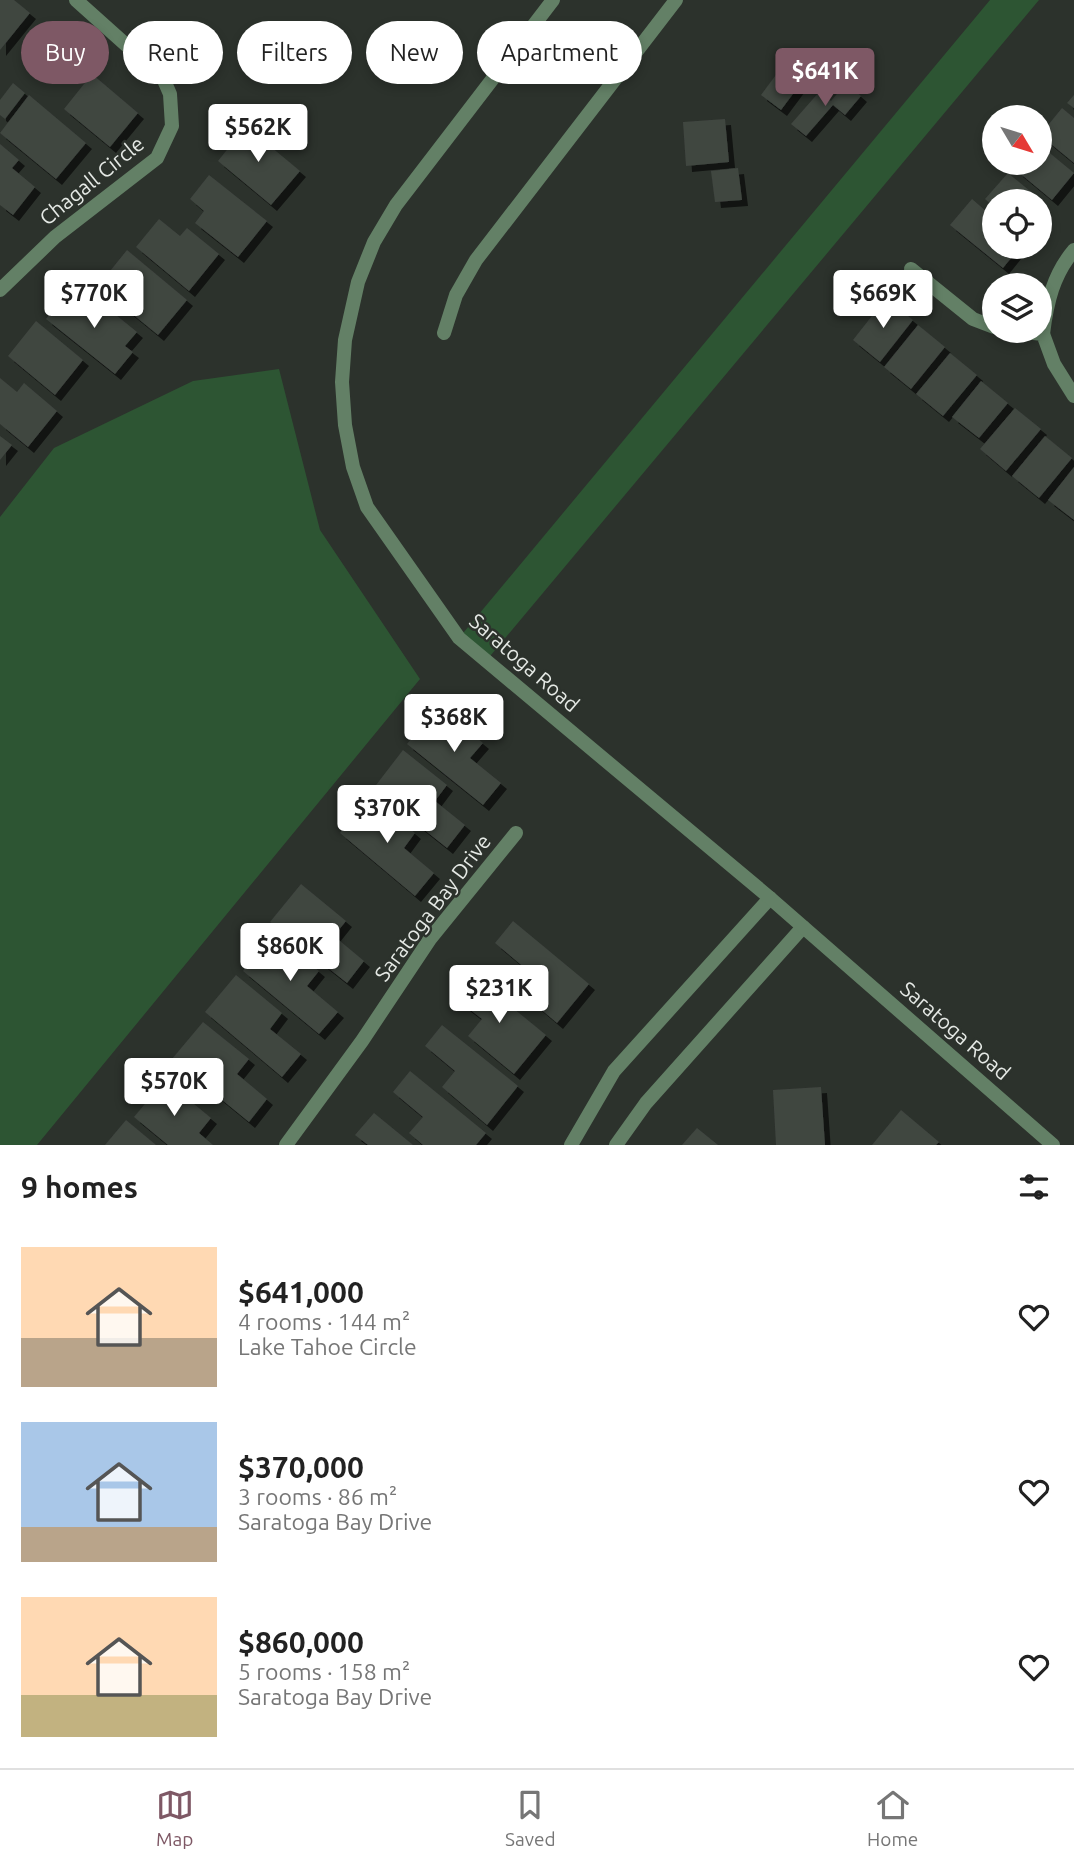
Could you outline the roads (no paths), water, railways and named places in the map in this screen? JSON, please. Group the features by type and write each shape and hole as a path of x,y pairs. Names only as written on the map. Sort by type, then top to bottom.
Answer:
{"street":[{"name":"Chagall Circle","path":"0,290 55,237 157,159 172,126 170,94 163,78 76,0"},
{"name":"Saratoga Road","path":"553,0 396,205 374,243 358,282 345,340 342,382 345,425 353,467 367,507 459,638 770,898 1053,1145"},
{"path":"444,333 456,295 476,260 676,0"},
{"path":"1052,289 1061,266 1074,250"},
{"path":"911,269 972,319 982,323"},
{"path":"1046,343 1054,364 1074,396"},
{"name":"Saratoga Bay Drive","path":"286,1145 362,1041 430,939 516,834"},
{"path":"571,1145 614,1071 770,898"},
{"path":"616,1145 646,1103 803,927"}]}
